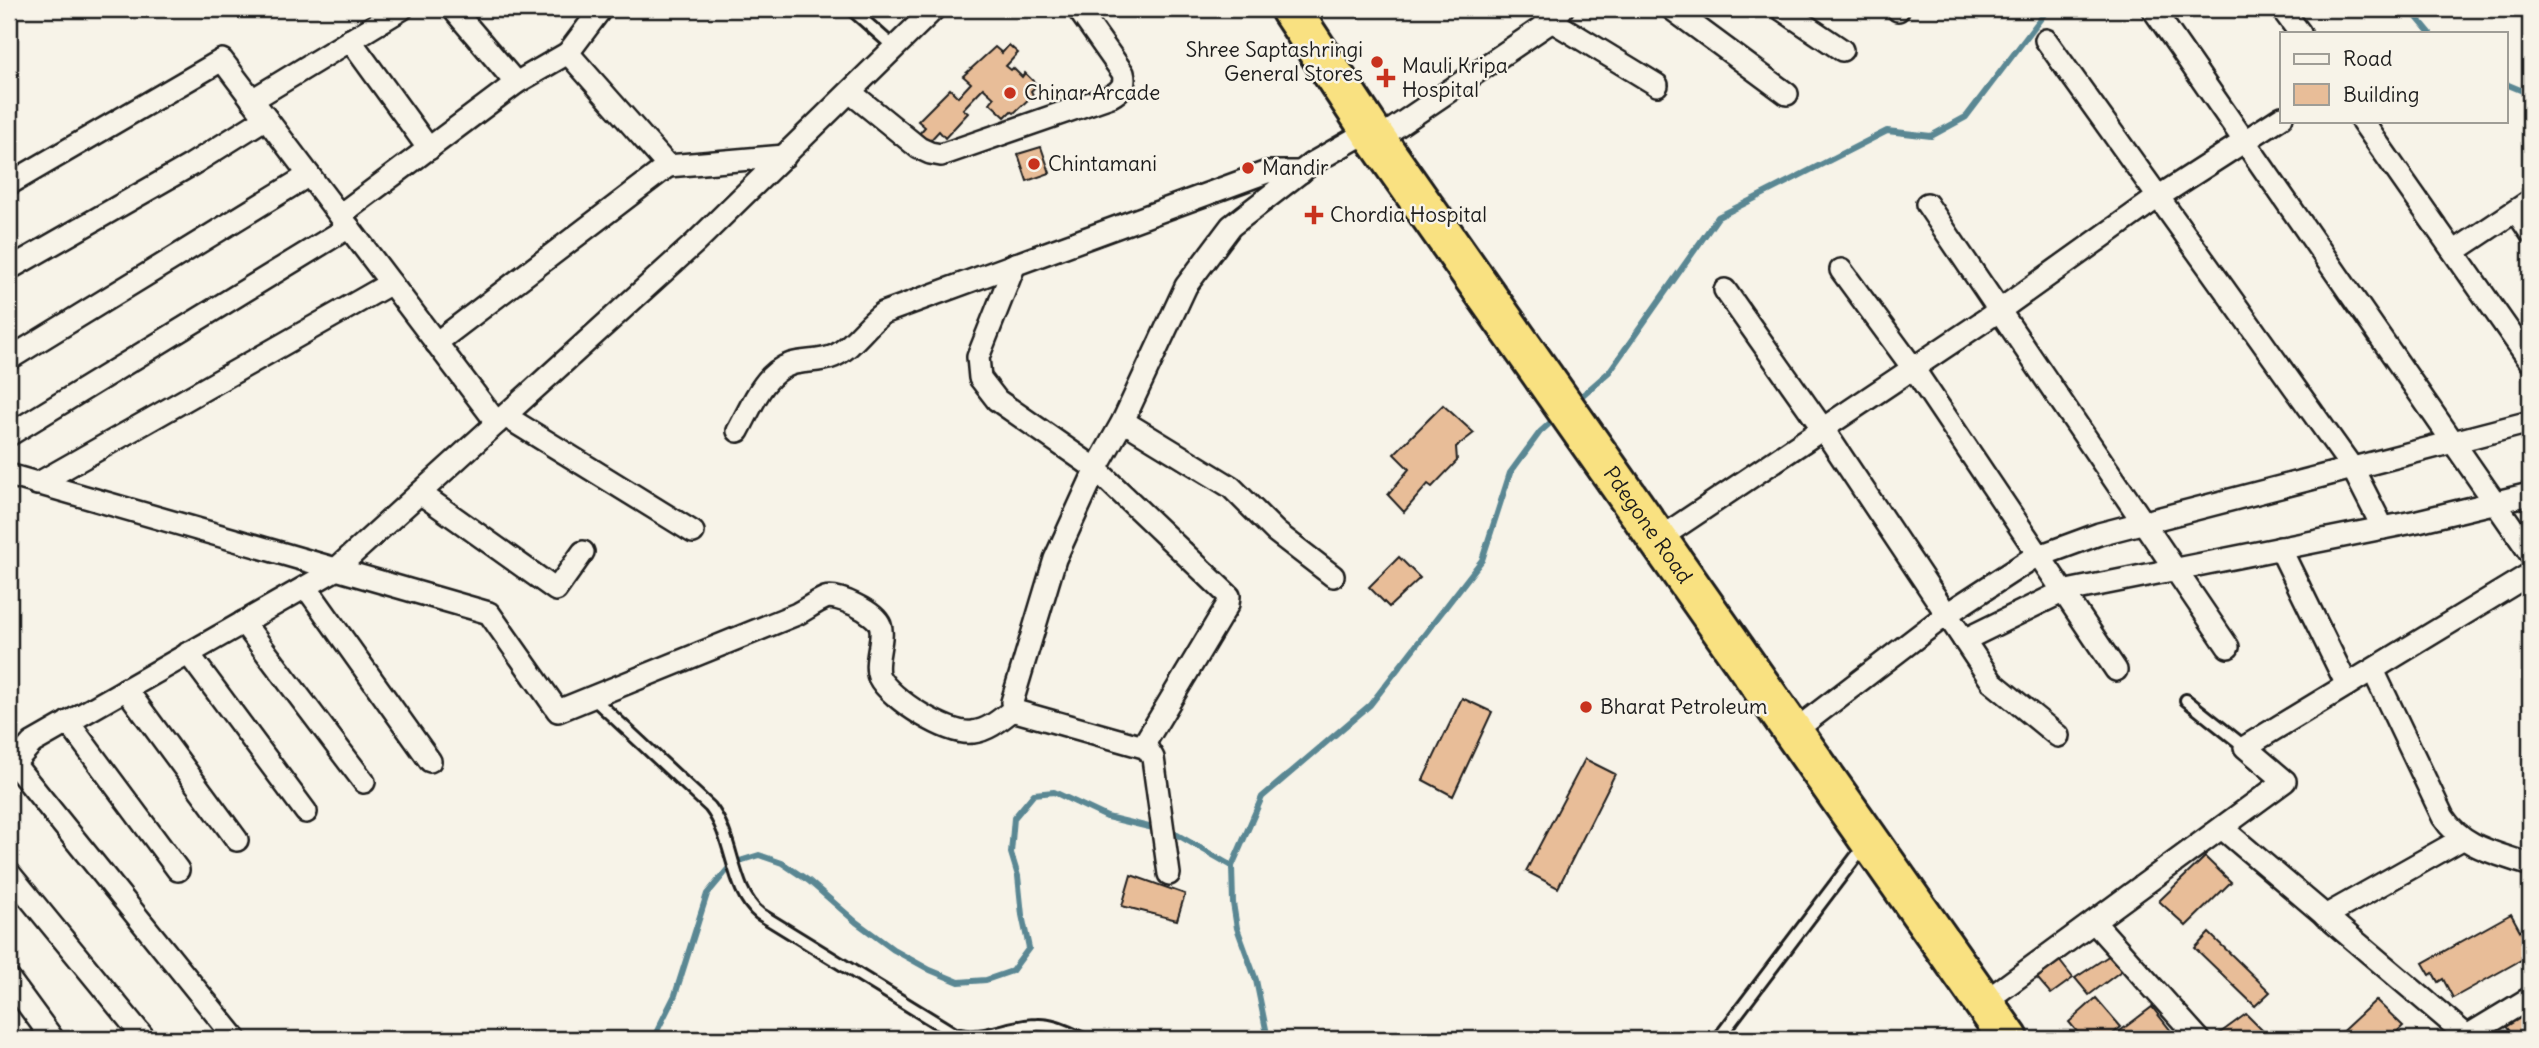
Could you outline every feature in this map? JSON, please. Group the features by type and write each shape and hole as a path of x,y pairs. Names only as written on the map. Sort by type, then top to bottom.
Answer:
{"highway":[{"name":"Pdegone Road","path":"1290,9 1373,135 2008,1039"}],"street":[{"path":"252,100 402,9"},
{"path":"453,9 516,83"},
{"path":"9,435 344,221 429,149 516,83 568,53 601,9"},
{"path":"236,1039 11,767 32,743 335,570 695,243 934,9"},
{"path":"850,92 919,148 942,155 1111,96 1122,88 1125,80 1123,73 1078,9"},
{"path":"1671,9 1787,94"},
{"path":"1781,9 1842,50"},
{"path":"2153,9 2530,554"},
{"path":"2282,9 2299,32"},
{"path":"1014,709 1012,702 1055,559 1186,286 1231,226 1301,172 1373,135 1551,13 1657,85"},
{"path":"350,40 429,149"},
{"path":"2046,40 2353,469 2383,528"},
{"path":"568,53 668,166"},
{"path":"9,184 222,60 436,343 501,420 693,532"},
{"path":"9,269 191,165 266,118"},
{"path":"1657,540 2000,310 2158,197 2280,118"},
{"path":"2363,122 2530,360"},
{"path":"436,343 668,166 785,156"},
{"path":"738,431 766,381 778,370 793,363 835,355 883,313 1267,172 1301,172"},
{"path":"9,359 309,174"},
{"path":"1927,204 2228,648"},
{"path":"2455,251 2523,206 2530,232"},
{"path":"1014,264 978,358 980,378 996,400 1096,469 1229,596 1228,604 1143,746"},
{"path":"1841,270 1913,369 2116,670"},
{"path":"37,484 391,283"},
{"path":"1725,290 1992,682 2058,736"},
{"path":"1123,421 1231,486 1276,532 1333,576"},
{"path":"1793,732 1947,614 2038,557 2099,534 2530,422"},
{"path":"9,475 489,613 558,711 797,614 827,597 844,600 874,615 881,626 878,675 888,690 908,706 951,729 971,733 988,728 1014,709"},
{"path":"420,493 556,590 583,552"},
{"path":"1964,640 2062,592 2383,528 2530,494"},
{"path":"2280,548 2347,685"},
{"path":"1983,1003 2285,781 2245,747 2530,575"},
{"path":"306,587 430,761"},
{"path":"243,622 364,782"},
{"path":"188,653 306,812"},
{"path":"2373,670 2443,817 2455,834 2530,865"},
{"path":"127,689 237,840"},
{"path":"1014,709 1147,748 1153,758 1169,874"},
{"path":"68,722 178,870"},
{"path":"2222,828 2467,1037 2530,998"},
{"path":"2325,916 2462,839"},
{"path":"9,873 145,1039"},
{"path":"2094,922 2199,1039"},
{"path":"9,979 53,1039"}],"lane":[{"path":"851,9 895,48"},
{"path":"593,698 710,807 724,830 746,901 760,914 955,1034 976,1037 1039,1024 1084,1039"},
{"path":"2186,699 2245,747"},
{"path":"1718,1039 1868,839"}],"building":[{"name":"Chinar Arcade","path":"1009,45 1018,53 1006,66 1011,70 1013,68 1022,77 1025,73 1037,85 1031,91 1033,95 1014,113 1011,111 1005,117 990,103 994,98 983,88 963,109 968,113 945,138 939,131 927,144 918,135 925,127 918,121 950,89 958,97 971,83 963,76 995,47 1002,53"},
{"name":"Chintamani","path":"1041,147 1050,173 1027,181 1018,154"},
{"path":"1443,405 1474,433 1456,447 1457,461 1432,487 1428,484 1404,512 1388,495 1409,469 1394,454"},
{"path":"1399,557 1420,578 1389,607 1369,587"},
{"path":"1462,698 1492,712 1453,796 1423,780"},
{"path":"1585,759 1615,774 1558,888 1526,871"},
{"path":"2205,857 2231,882 2186,926 2159,901"},
{"path":"1131,875 1185,894 1177,920 1122,906"},
{"path":"2511,914 2530,949 2530,955 2453,998 2443,979 2438,982 2423,963"},
{"path":"2209,933 2270,992 2255,1006 2195,948"},
{"path":"2055,955 2073,978 2051,994 2031,971"},
{"path":"2110,955 2121,971 2089,995 2075,978"},
{"path":"2096,998 2121,1027 2107,1039 2083,1039 2069,1022"},
{"path":"2376,1000 2403,1026 2389,1039 2334,1039"},
{"path":"2152,1007 2175,1036 2171,1039 2121,1039 2116,1034"},
{"path":"2530,1009 2530,1039 2516,1039 2505,1025"},
{"path":"2246,1014 2271,1039 2227,1039 2220,1033"}],"waterway":[{"path":"1577,400 1609,372 1718,217 1887,131 1931,136 1966,117 2048,9"},
{"path":"2410,9 2429,32"},
{"path":"2508,85 2530,94"},
{"path":"1268,1039 1256,980 1237,928 1232,866 1262,797 1370,705 1482,560 1510,473 1540,432 1558,416"},
{"path":"653,1039 675,995 707,894 733,863 759,855 782,863 809,881 856,922 894,950 959,982 986,980 1012,971 1029,948 1018,876 1011,853 1014,818 1034,794 1054,792 1107,817 1174,833 1232,866"}],"place":[{"name":"Shree Saptashringi General Stores","path":"1377,62"},
{"name":"Mauli Kripa Hospital","path":"1386,78"},
{"name":"Chinar Arcade","path":"1010,93"},
{"name":"Chintamani","path":"1034,164"},
{"name":"Mandir","path":"1248,168"},
{"name":"Chordia Hospital","path":"1314,215"},
{"name":"Bharat Petroleum","path":"1586,707"}]}
